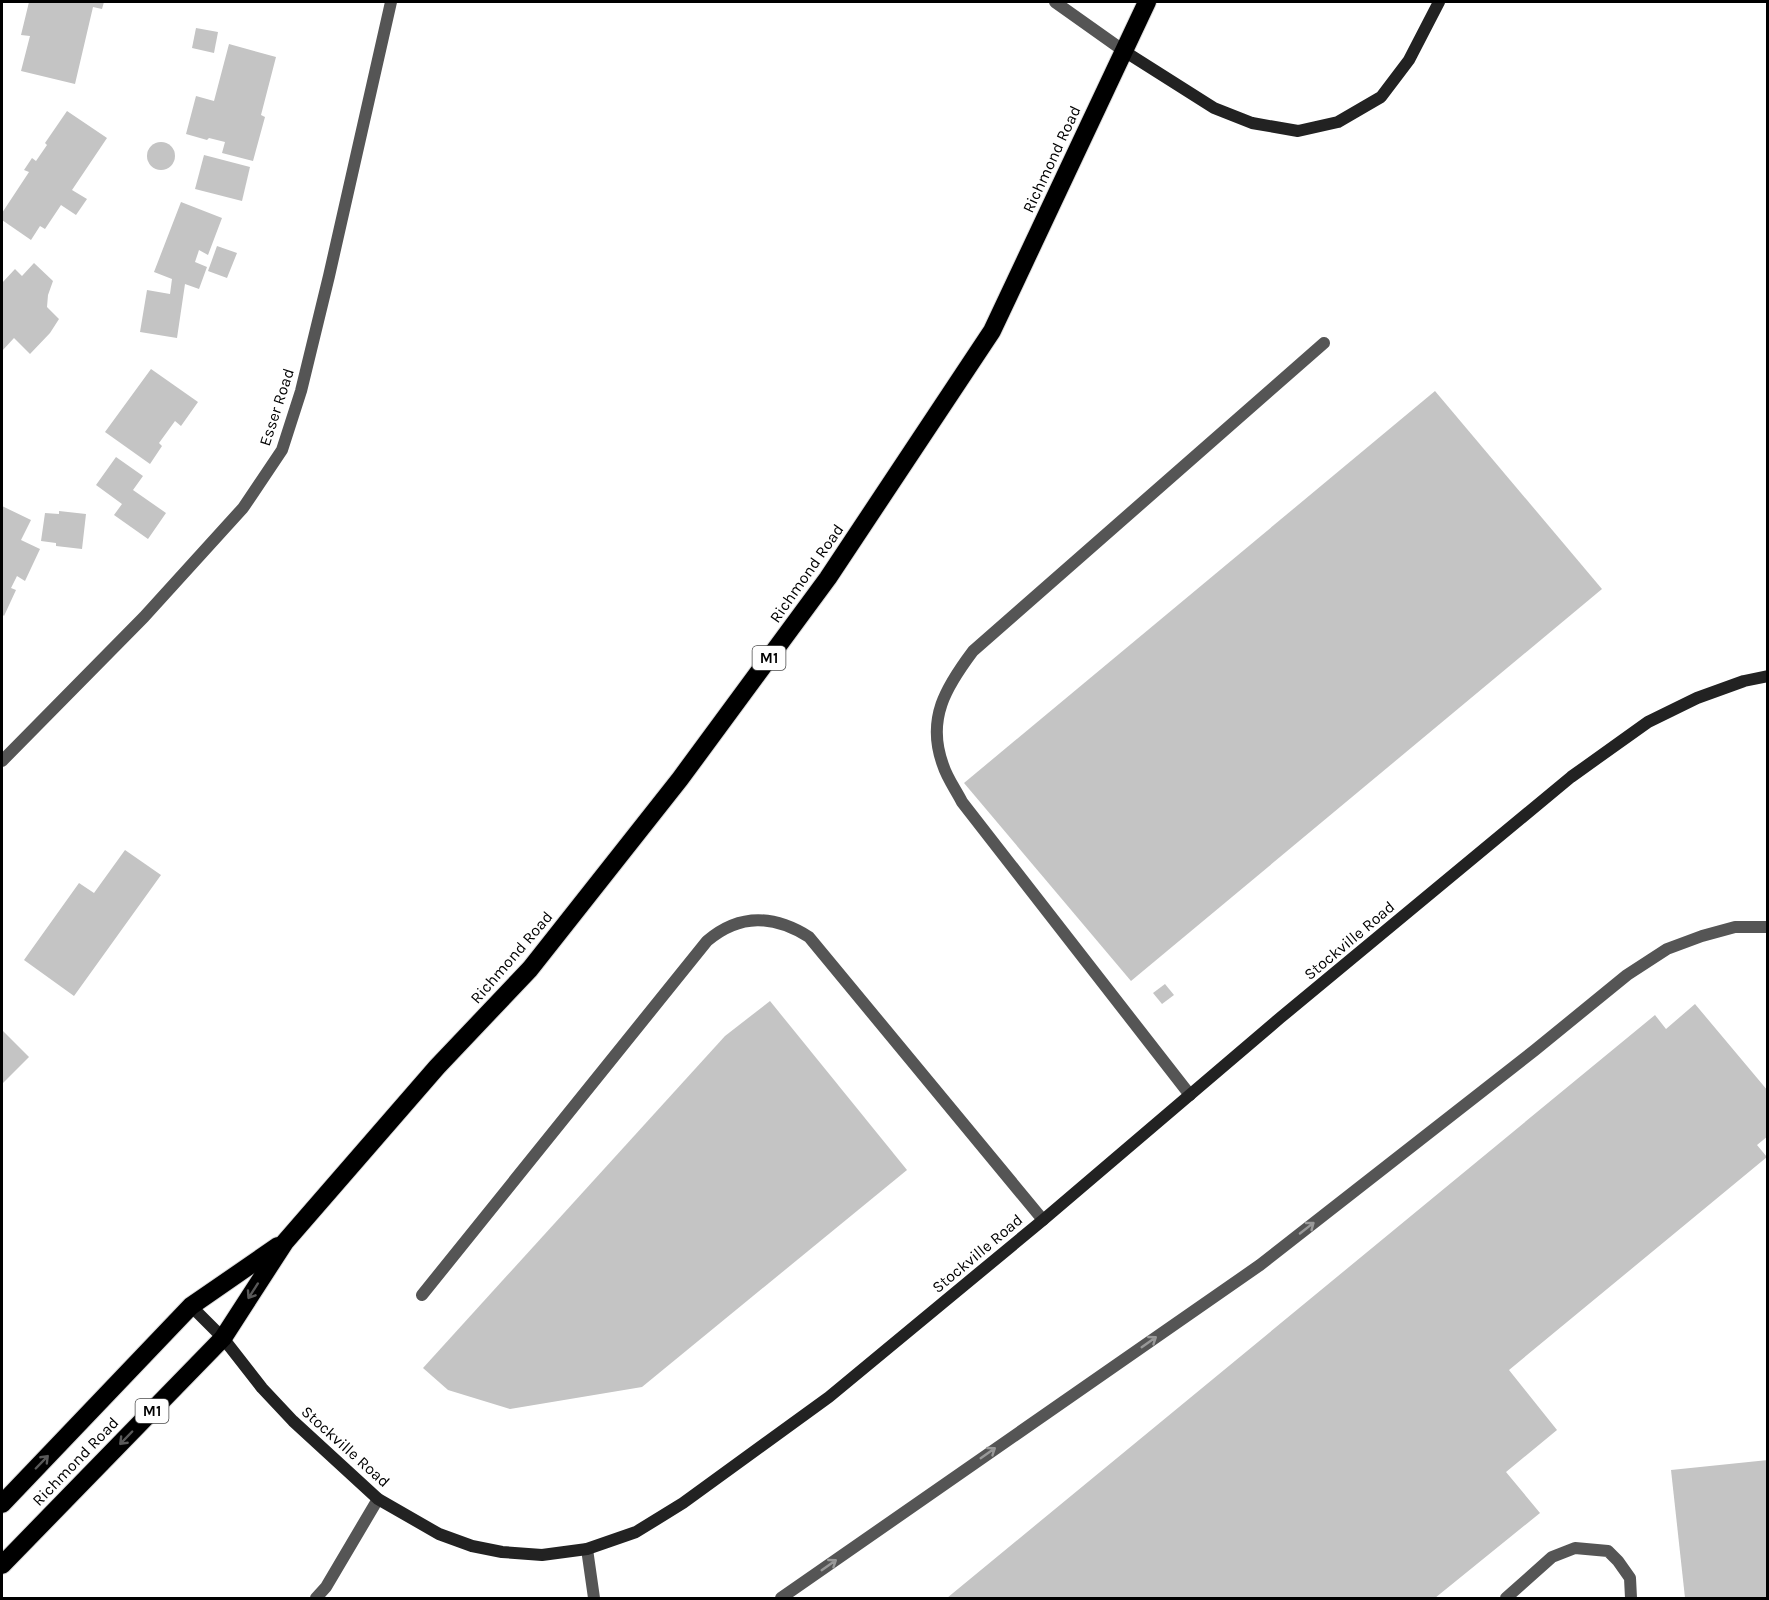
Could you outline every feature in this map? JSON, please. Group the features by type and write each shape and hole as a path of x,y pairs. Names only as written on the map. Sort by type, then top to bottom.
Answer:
{"highway":[{"name":"Richmond Road","path":"2,1565 223,1338 285,1242 437,1067 530,969 680,779 828,578 992,331 1147,2"},
{"name":"Richmond Road","path":"2,1504 191,1306 285,1242"}],"street":[{"name":"Esser Road","path":"2,761 144,617 243,508 282,450 301,391 329,276 391,2"},
{"path":"1055,2 1124,51 1214,108 1252,123 1298,130 1338,122 1381,97 1408,60 1439,2"},
{"path":"1190,1095 962,802 943,766 936,741 937,723 942,698 952,679 973,651 1324,343"},
{"name":"Stockville Road","path":"191,1306 223,1338 262,1388 293,1421 378,1498 439,1534 472,1546 502,1552 542,1555 587,1549 636,1532 692,1496 829,1397 1571,777 1648,722 1697,698 1744,681 1767,676"},
{"path":"422,1295 708,940 719,931 740,922 764,920 791,925 809,937 1043,1220"},
{"path":"781,1599 1260,1265 1535,1050 1627,975 1666,949 1702,936 1735,927 1767,927"},
{"path":"316,1599 326,1587 378,1498"},
{"path":"1506,1599 1552,1557 1575,1548 1608,1551 1630,1578 1631,1599"},
{"path":"587,1549 594,1599"}],"building":[{"path":"29,2 104,2 102,9 93,7 75,84 21,71 30,36 21,35"},
{"path":"196,28 218,32 214,53 192,48"},
{"path":"229,44 276,57 261,115 265,117 253,161 222,153 225,142 186,134 196,96 214,101"},
{"path":"67,111 107,138 72,190 87,199 76,215 61,205 45,229 40,226 31,240 2,220 2,213 29,172 24,170 32,158 36,161 47,145 45,143"},
{"path":"161,142 171,146 175,156 171,166 161,170 151,166 147,156 151,146"},
{"path":"204,155 250,167 242,201 195,189"},
{"path":"181,202 222,218 208,255 199,250 195,262 207,267 199,289 185,284 177,338 140,332 147,290 170,294 172,279 154,272"},
{"path":"217,246 237,253 227,278 208,271"},
{"path":"34,263 53,281 47,307 59,319 50,333 30,354 14,338 2,351 2,283 15,269 22,276"},
{"path":"151,369 198,402 181,426 175,421 159,443 162,446 150,464 105,432"},
{"path":"1435,391 1602,589 1131,981 964,783"},
{"path":"116,457 143,476 133,490 166,513 148,539 114,515 122,504 96,485"},
{"path":"2,506 31,520 21,540 40,549 25,581 17,576 11,588 16,590 4,616 2,614"},
{"path":"59,511 86,514 82,549 56,546 56,543 41,541 45,513 59,514"},
{"path":"125,850 161,875 74,996 24,960 79,883 94,893"},
{"path":"1165,984 1174,995 1162,1004 1153,993"},
{"path":"770,1001 907,1170 642,1387 510,1409 448,1390 423,1368 725,1036"},
{"path":"1695,1004 1768,1091 1768,1136 1757,1145 1767,1157 1509,1370 1557,1430 1506,1472 1540,1513 1435,1598 947,1598 1655,1015 1666,1029"},
{"path":"2,1030 29,1057 2,1084"},
{"path":"1768,1460 1768,1598 1685,1598 1671,1470"}]}
